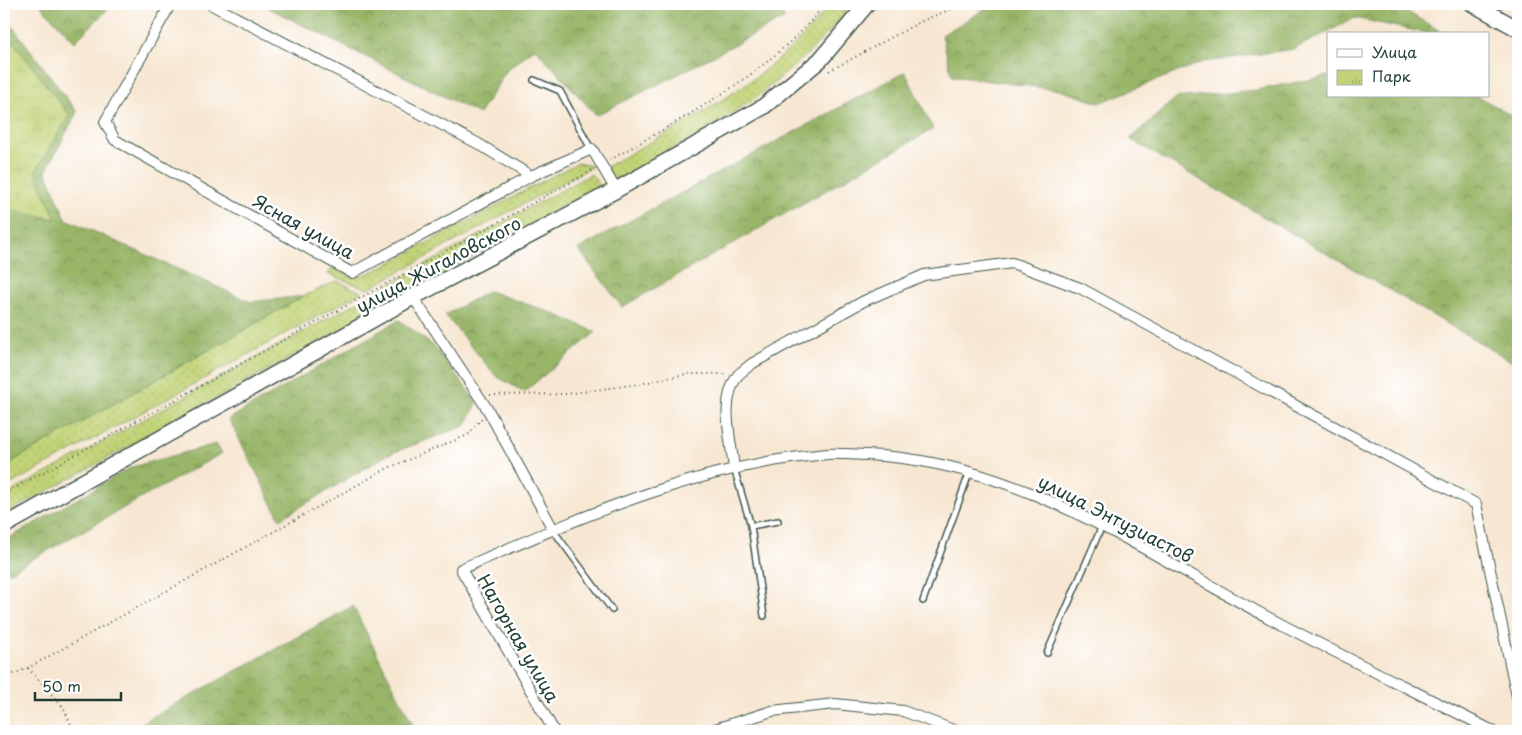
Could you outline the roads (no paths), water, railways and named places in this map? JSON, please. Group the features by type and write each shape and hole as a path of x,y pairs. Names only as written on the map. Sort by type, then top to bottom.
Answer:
{"main road":[{"name":"улица Жигаловского","path":"4,526 413,297 616,190 763,107 820,60 866,4"},
{"path":"1473,4 1518,29"}],"street":[{"name":"Ясная улица","path":"174,4 170,5 105,122 115,140 352,273 531,176 592,149"},
{"path":"210,4 477,143 531,176"},
{"path":"592,149 616,190"},
{"path":"734,468 727,412 730,394 738,376 753,362 864,301 924,275 1012,263 1080,288 1476,504 1518,701"},
{"path":"413,297 488,410 553,529"},
{"name":"улица Энтузиастов","path":"553,529 696,477 734,468 830,454 902,457 970,470 1032,493 1102,526 1273,620 1493,731"},
{"name":"Нагорная улица","path":"553,529 461,569 554,731"},
{"path":"709,731 772,711 835,704 903,711 956,731"}],"lane":[{"path":"534,80 560,91 592,149"},
{"path":"734,468 752,526 764,616"},
{"path":"924,601 970,470"},
{"path":"752,526 778,521"},
{"path":"1048,653 1102,526"},
{"path":"553,529 612,610"}]}
